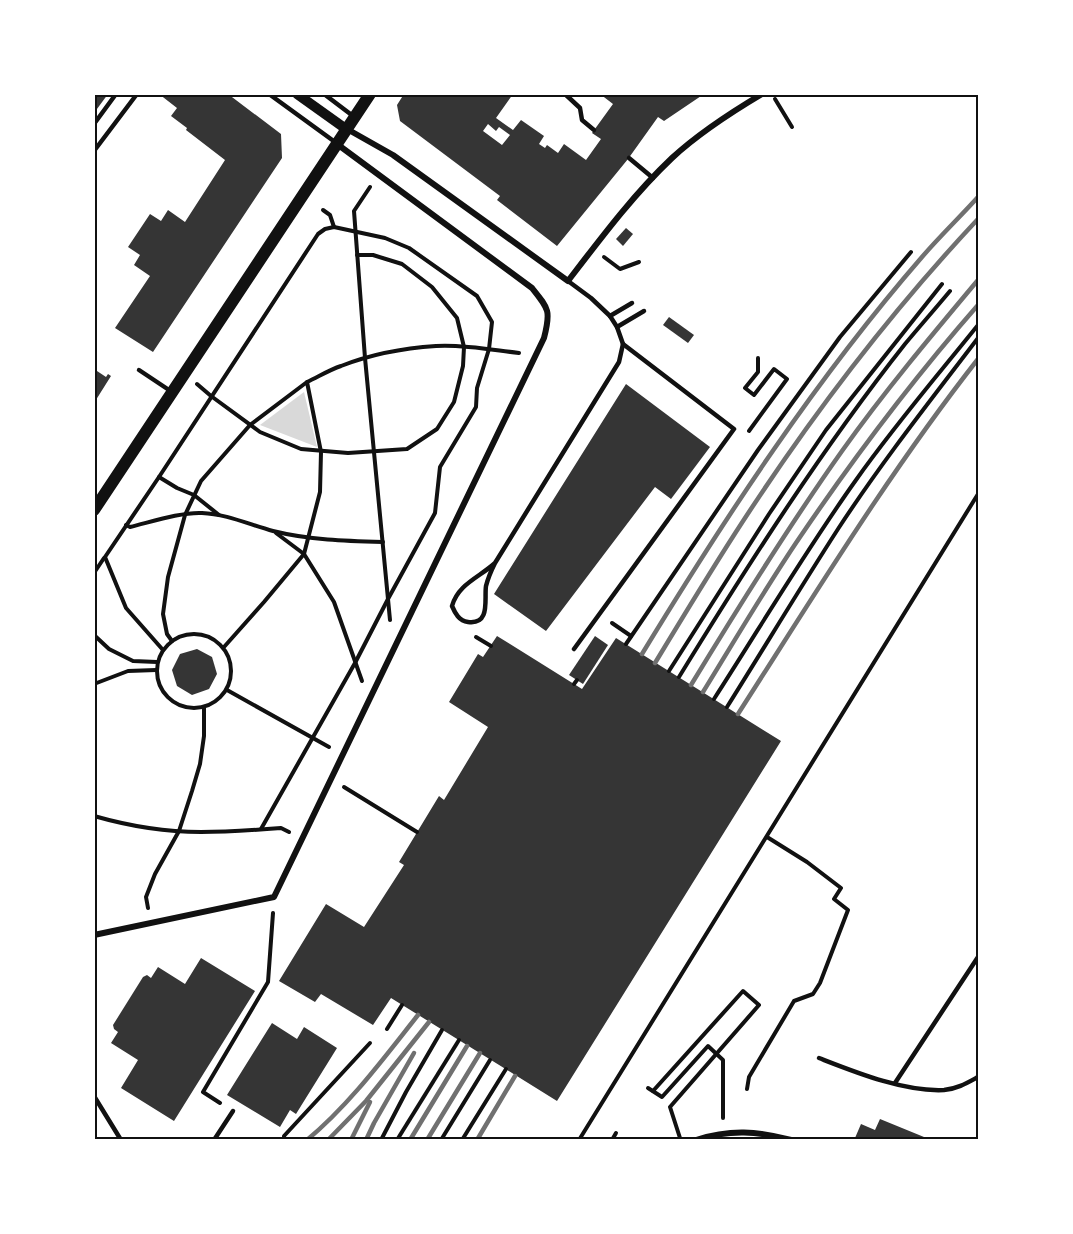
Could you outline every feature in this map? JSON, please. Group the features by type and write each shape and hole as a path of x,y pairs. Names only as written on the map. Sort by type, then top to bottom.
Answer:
{"main road":[{"path":"94,510 370,94"}],"street":[{"path":"297,94 346,129 393,155 568,281 624,209 673,157 727,115 762,94"},
{"path":"94,935 274,897 544,338 549,319 545,303 532,288 337,144"},
{"path":"696,1140 722,1134 748,1132 765,1133 791,1140"}],"lane":[{"path":"94,124 116,94"},
{"path":"94,151 137,94"},
{"path":"269,94 337,144"},
{"path":"324,94 355,117"},
{"path":"565,94 580,108 582,120 594,130"},
{"path":"629,158 653,178"},
{"path":"495,564 462,588 455,597 452,606 461,620 476,622 486,611 486,588 495,564 619,362 623,344 618,327 591,298 568,281"},
{"path":"610,316 632,303"},
{"path":"618,327 644,311"},
{"path":"574,649 734,429 623,344"},
{"path":"139,370 173,393"},
{"path":"894,1083 978,957"},
{"path":"819,1058 857,1072 920,1089 945,1090 961,1086 978,1077"},
{"path":"94,1096 121,1140"},
{"path":"214,1140 233,1111"}],"path":[{"path":"772,94 792,127"},
{"path":"371,186 354,211 364,358 393,651"},
{"path":"323,210 330,215 334,227"},
{"path":"94,573 318,234 334,227 385,237 409,248 477,296 492,322 489,349 477,388 476,407 440,467 435,513 355,663 261,829"},
{"path":"626,644 758,450 840,337 911,252"},
{"path":"601,254 620,269 639,262"},
{"path":"185,374 260,432 301,449 348,453 406,449 437,429 454,402 463,366 464,347 458,318 432,287 402,264 373,255 357,255"},
{"path":"669,671 769,514 826,430 942,284"},
{"path":"679,677 743,574 850,416 906,342 950,291"},
{"path":"714,699 798,566 856,480 978,325"},
{"path":"727,707 839,529 905,435 978,338"},
{"path":"172,641 167,634 163,614 168,578 185,515 201,481 250,425 307,382 340,366 364,358 408,349 438,346 536,355"},
{"path":"224,647 304,554 320,492 321,452 307,382"},
{"path":"159,477 194,495 221,516"},
{"path":"579,1140 978,494"},
{"path":"126,525 130,527 201,513 308,538 383,542"},
{"path":"274,531 304,554 334,602 369,701"},
{"path":"105,557 126,608 163,650"},
{"path":"193,633 215,639 224,647 232,668 231,679 227,690 213,704 204,708 192,709 181,706 163,692 156,669 163,650 172,641 182,635 193,633"},
{"path":"94,635 109,649 133,661 158,662"},
{"path":"94,684 128,671 156,669"},
{"path":"227,690 343,755"},
{"path":"151,923 146,897 155,874 179,831 200,764 204,736 204,708"},
{"path":"331,779 417,832"},
{"path":"94,816 179,831 282,828 302,839"},
{"path":"747,1089 748,1077 794,1001 813,994 820,983 848,910 834,899 841,888 807,862 767,837"},
{"path":"233,1111 203,1092 268,982 274,897"},
{"path":"680,1140 670,1107 716,1053 759,1005 743,991 651,1090 662,1097 708,1046 716,1053 723,1059 722,1134"},
{"path":"387,1029 402,1005"},
{"path":"381,1140 442,1030"},
{"path":"397,1140 459,1040"},
{"path":"284,1140 284,1136 370,1042"},
{"path":"441,1140 490,1060"},
{"path":"462,1140 506,1069"},
{"path":"612,1140 616,1133"}],"shaded area":[{"path":"304,392 317,447 260,425"}],"building":[{"path":"94,94 108,94 94,113"},
{"path":"159,94 228,94 281,134 282,158 153,352 115,328 150,276 134,265 140,255 128,247 150,214 161,221 168,210 185,222 225,160 171,116 177,108"},
{"path":"404,94 513,94 496,118 513,130 521,120 544,136 539,144 545,148 547,145 558,153 564,144 586,160 601,139 592,133 613,104 600,94 704,94 664,121 658,117 628,159 557,246 497,200 500,196 400,121 397,105","holes":["488,124 496,131 499,127 510,135 502,145 483,131"]},
{"path":"626,228 633,234 623,246 616,239"},
{"path":"669,317 694,335 688,343 663,325"},
{"path":"94,369 106,377 108,374 111,376 94,403"},
{"path":"626,384 710,447 671,499 655,487 546,631 494,594"},
{"path":"497,636 582,689 616,638 781,741 557,1101 391,998 373,1025 321,994 315,1002 279,981 326,904 364,927 404,865 399,862 439,796 444,800 488,727 449,702 478,654 483,657"},
{"path":"595,636 608,645 583,684 569,675"},
{"path":"197,649 212,657 217,674 209,689 192,695 177,686 172,670 180,654"},
{"path":"201,958 255,991 174,1121 121,1088 138,1060 111,1043 118,1032 113,1025 143,977 147,975 151,978 158,967 185,984"},
{"path":"272,1023 297,1039 304,1027 337,1048 296,1114 290,1110 280,1127 227,1095"},
{"path":"880,1119 924,1137 923,1140 859,1140 855,1138 861,1124 875,1130"}],"railway":[{"path":"642,654 740,500 845,351 929,249 978,197"},
{"path":"655,663 761,493 819,411 880,332 978,219"},
{"path":"691,685 764,567 842,451 925,343 978,280"},
{"path":"703,692 775,575 842,477 908,389 978,305"},
{"path":"738,714 884,489 978,359"},
{"path":"307,1140 352,1096 418,1015"},
{"path":"328,1140 366,1101 429,1022"},
{"path":"410,1140 467,1046"},
{"path":"366,1140 414,1053"},
{"path":"427,1140 480,1053"},
{"path":"477,1140 515,1076"},
{"path":"351,1140 370,1102"}]}
